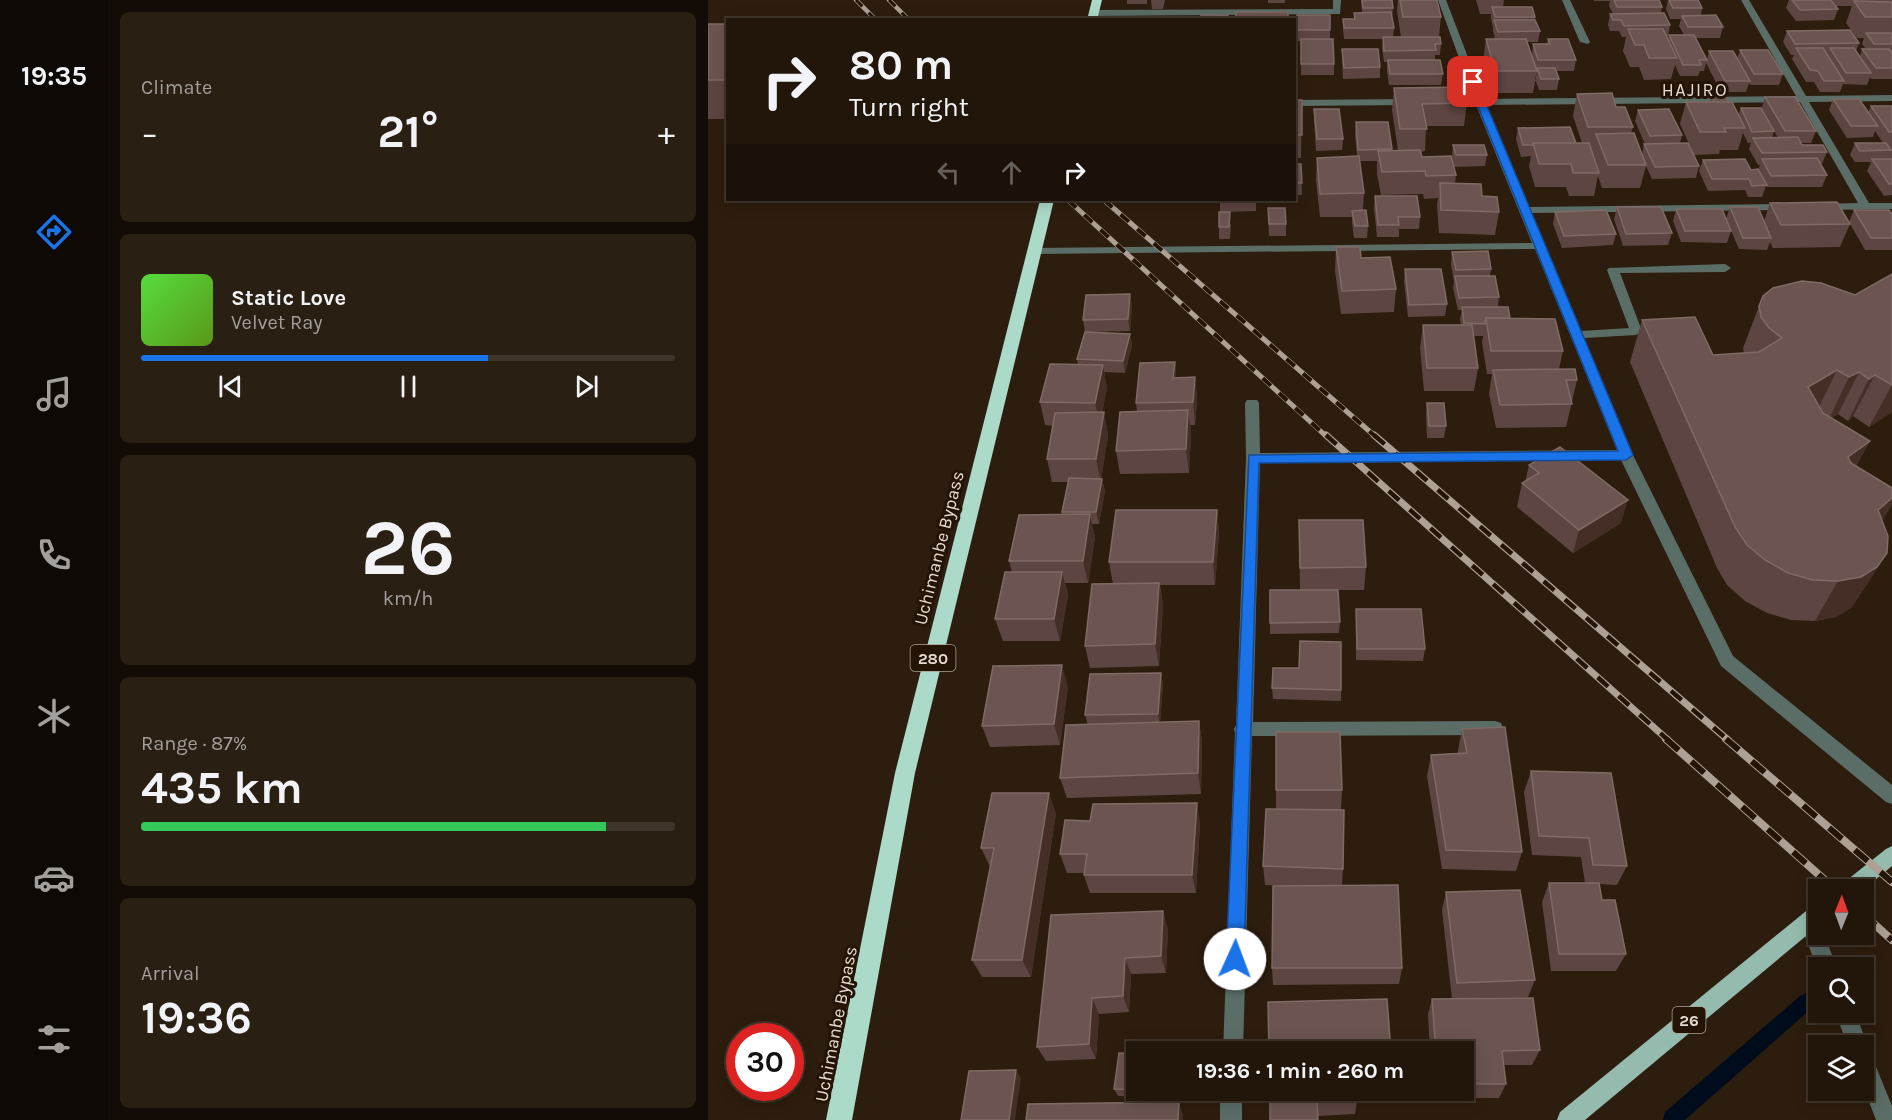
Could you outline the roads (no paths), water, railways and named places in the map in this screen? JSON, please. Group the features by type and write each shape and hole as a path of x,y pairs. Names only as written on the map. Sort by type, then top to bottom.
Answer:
{"highway":[{"path":"1092,16 1097,0"},
{"name":"Uchimanbe Bypass","path":"839,1120 905,773 1047,201"}],"main road":[{"path":"1863,879 1892,855"},
{"name":"26","path":"1568,1120 1808,923"}],"street":[{"path":"1092,16 1337,12 1337,0"},
{"path":"1442,0 1480,102 1626,455 1727,661 1892,796"},
{"path":"1566,0 1585,42"},
{"path":"1745,0 1866,207"},
{"path":"1434,102 1892,98"},
{"path":"1296,103 1422,102"},
{"path":"1526,210 1892,206"},
{"path":"1034,251 1540,246"},
{"path":"1575,335 1636,331 1613,270 1725,268"},
{"path":"1233,1041 1242,729 1253,458 1252,403"},
{"path":"1253,458 1626,455"},
{"path":"1242,729 1495,728"},
{"path":"1874,1087 1887,1120"},
{"path":"1231,1101 1231,1120"}],"waterway":[{"path":"1672,1119 1806,1002"}],"railway":[{"path":"856,0 874,18"},
{"path":"889,0 907,18"},
{"path":"1069,201 1327,437"},
{"path":"1105,201 1376,437"},
{"path":"1326,435 1668,740"},
{"path":"1374,435 1728,740"},
{"path":"1666,739 1824,879"},
{"path":"1726,739 1892,882"},
{"path":"1874,924 1892,940"}],"district":[{"name":"HAJIRO","path":"1695,90"}]}
